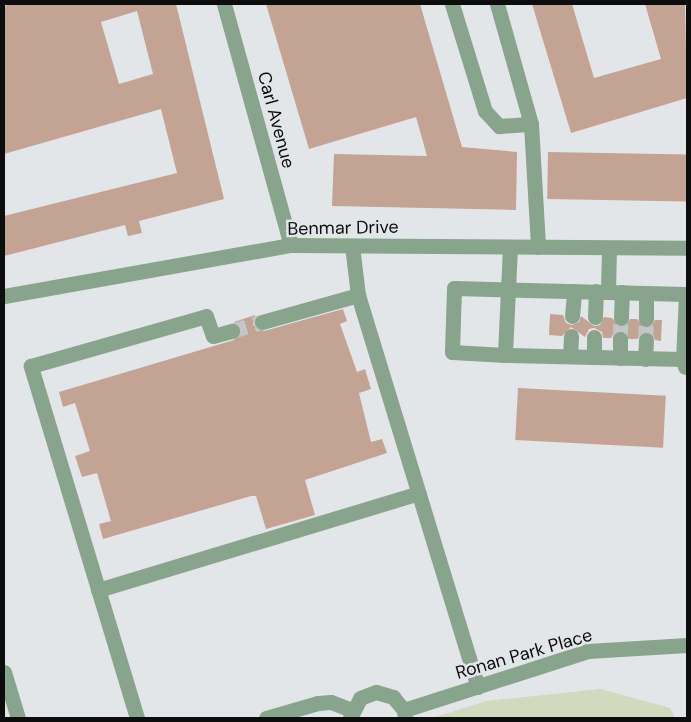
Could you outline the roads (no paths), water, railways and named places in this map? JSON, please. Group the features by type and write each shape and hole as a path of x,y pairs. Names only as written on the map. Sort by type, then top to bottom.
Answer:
{"street":[{"name":"Carl Avenue","path":"224,4 291,245"},
{"path":"452,4 486,111 499,126 532,124"},
{"path":"497,4 532,124 538,247"},
{"name":"Benmar Drive","path":"4,296 291,245 687,248"},
{"path":"352,246 358,295 478,687"},
{"path":"505,354 510,247"},
{"path":"608,248 609,292 621,318"},
{"path":"454,288 508,289 686,294 685,363 645,359 452,352 454,288"},
{"path":"572,316 574,291"},
{"path":"595,317 609,292"},
{"path":"646,293 646,320"},
{"path":"262,322 358,295"},
{"path":"137,718 31,366 206,316 213,336 232,331"},
{"path":"570,356 571,336"},
{"path":"594,337 594,357"},
{"path":"620,339 620,358"},
{"path":"645,359 646,340"},
{"path":"98,590 419,493"},
{"name":"Ronan Park Place","path":"351,714 360,698 376,692 393,696 405,714 478,687 588,652 687,646"},
{"path":"4,672 8,699 18,718"},
{"path":"266,718 318,703 331,702 351,714"}],"tunnel":[{"path":"620,339 621,318"},
{"path":"646,319 646,340"},
{"path":"232,331 262,322"}]}
